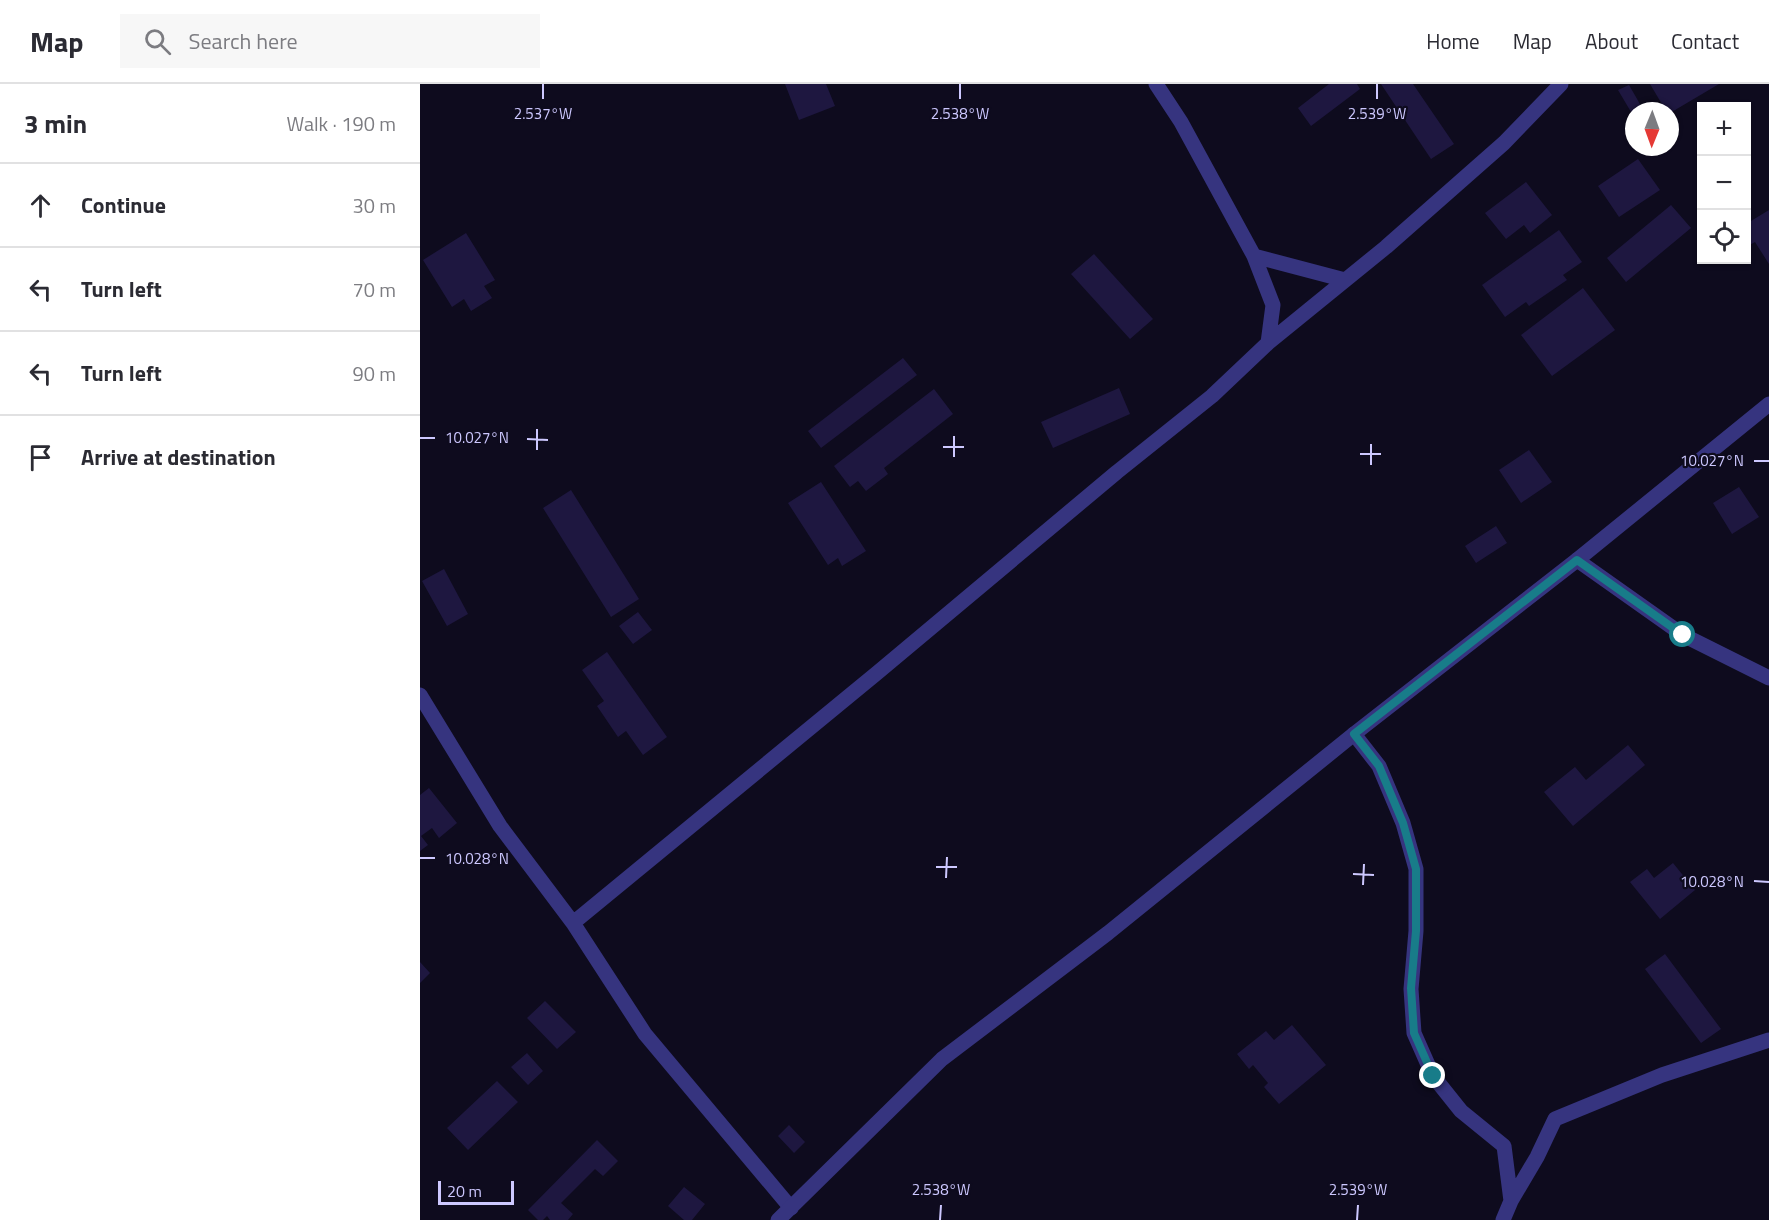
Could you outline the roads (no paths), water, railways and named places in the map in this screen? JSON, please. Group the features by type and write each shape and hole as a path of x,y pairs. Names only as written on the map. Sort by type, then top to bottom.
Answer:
{"street":[{"path":"1156,84 1181,122 1254,256 1273,305 1268,343"},
{"path":"573,923 878,674 1117,472 1212,396 1268,343 1386,247 1504,143 1561,84"},
{"path":"1254,256 1345,280"},
{"path":"778,1220 942,1059 1108,933 1354,734 1577,560 1769,404"},
{"path":"1577,560 1683,635 1769,678"},
{"path":"420,695 500,826 573,923 645,1034 791,1208"},
{"path":"1354,734 1379,766 1403,823 1416,869 1416,931 1411,988 1414,1033 1433,1076 1461,1111 1504,1146 1511,1201"},
{"path":"1503,1220 1556,1119 1662,1074 1769,1040"}]}
